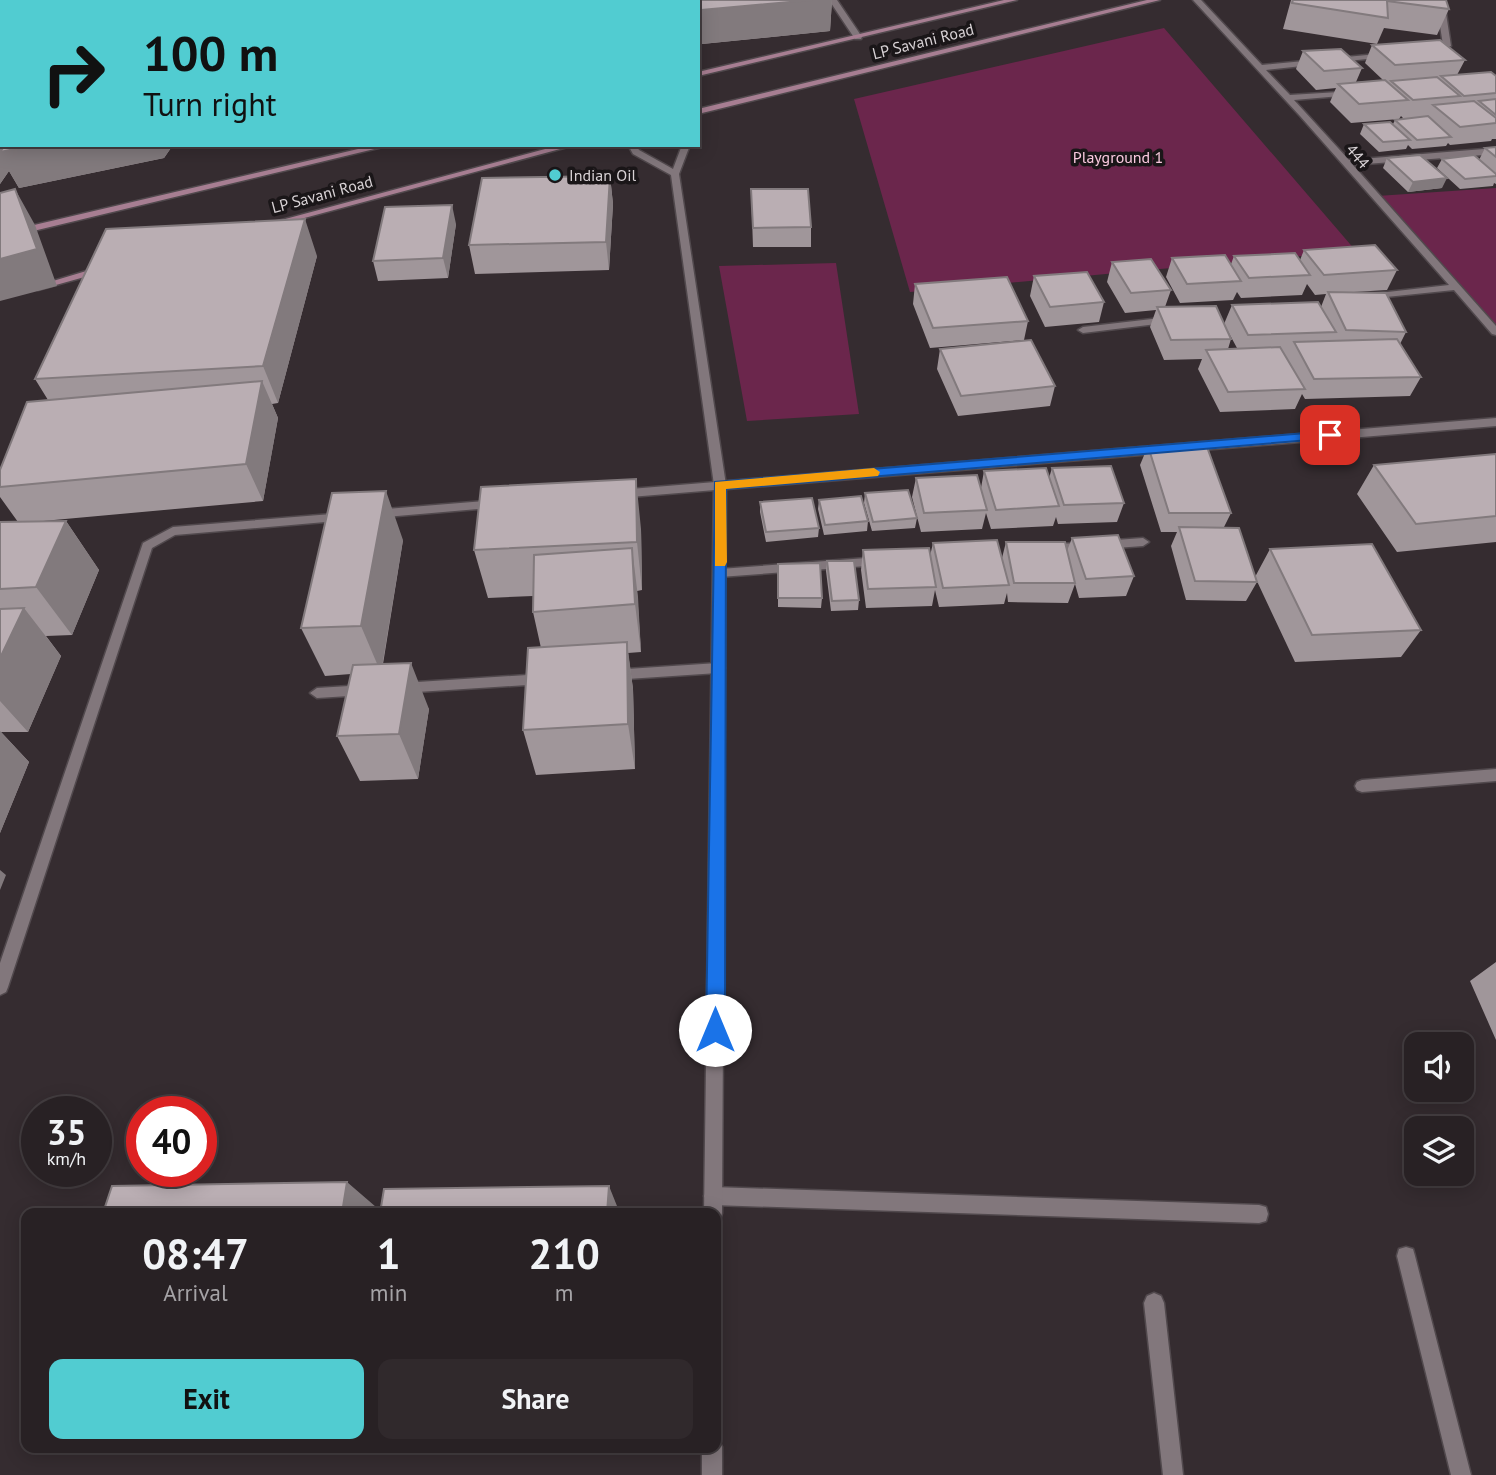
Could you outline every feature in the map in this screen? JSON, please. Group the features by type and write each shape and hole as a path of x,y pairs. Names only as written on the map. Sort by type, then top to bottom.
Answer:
{"main road":[{"name":"LP Savani Road","path":"700,74 1013,0"},
{"name":"LP Savani Road","path":"700,112 1156,0"},
{"name":"LP Savani Road","path":"0,236 378,147"},
{"name":"LP Savani Road","path":"263,226 563,147"},
{"path":"26,290 117,265"}],"street":[{"path":"833,0 858,37"},
{"name":"444","path":"1197,0 1347,163 1496,332"},
{"path":"1422,51 1447,46 1440,0"},
{"path":"1260,68 1394,54"},
{"path":"1288,98 1362,92"},
{"path":"633,147 636,152 675,174"},
{"path":"685,147 675,174 720,485 713,1204 1259,1214"},
{"path":"1347,163 1496,152"},
{"path":"1360,298 1456,287"},
{"path":"1083,330 1180,319"},
{"path":"610,494 1496,422"},
{"path":"0,987 147,546 173,531 515,502"},
{"path":"1034,550 1143,542"},
{"path":"720,573 897,560"},
{"path":"592,676 718,668"},
{"path":"317,693 551,678"},
{"path":"1362,786 1496,775"},
{"path":"1406,1256 1461,1475"},
{"path":"1154,1303 1173,1475"},
{"path":"712,1453 712,1475"}],"green space":[{"name":"Playground 1","path":"1164,28 1356,251 910,292 854,99"},
{"path":"1496,188 1496,328 1377,196"},
{"path":"836,263 859,414 747,421 719,266"}],"building":[{"path":"700,0 812,0 701,10"},
{"path":"1293,0 1446,0 1449,9 1387,1 1388,18 1292,3"},
{"path":"1440,40 1465,60 1395,65 1372,45"},
{"path":"1341,49 1362,68 1324,71 1303,51"},
{"path":"1491,72 1496,76 1496,93 1464,96 1441,76"},
{"path":"1437,77 1460,96 1413,100 1391,81"},
{"path":"1385,80 1408,100 1359,104 1338,84"},
{"path":"1496,99 1496,115 1479,101"},
{"path":"1474,101 1496,118 1496,123 1460,127 1433,105"},
{"path":"1428,116 1451,137 1417,140 1395,120"},
{"path":"1390,122 1410,140 1383,142 1364,124"},
{"path":"4,147 24,147 0,152"},
{"path":"1496,147 1496,157 1485,148"},
{"path":"1420,155 1447,178 1413,182 1387,158"},
{"path":"1474,155 1496,176 1465,179 1442,159"},
{"path":"610,176 606,242 469,245 482,178"},
{"path":"15,189 37,249 0,259 0,193"},
{"path":"751,189 808,189 811,227 753,228"},
{"path":"452,205 443,258 373,261 385,207"},
{"path":"305,219 263,366 35,379 106,229"},
{"path":"1375,245 1397,270 1324,275 1304,250"},
{"path":"1295,253 1310,275 1249,278 1234,256"},
{"path":"1225,255 1241,281 1187,284 1172,258"},
{"path":"1151,259 1171,290 1131,293 1112,262"},
{"path":"1087,272 1104,302 1050,307 1034,276"},
{"path":"1007,277 1028,321 933,328 915,284"},
{"path":"1328,292 1386,293 1406,332 1346,330"},
{"path":"1318,302 1336,332 1248,335 1232,305"},
{"path":"1216,306 1231,339 1171,340 1157,307"},
{"path":"1397,339 1421,377 1314,379 1294,342"},
{"path":"1031,340 1055,386 961,396 940,349"},
{"path":"1280,347 1305,389 1228,392 1206,350"},
{"path":"262,381 246,464 0,487 0,470 27,402"},
{"path":"1148,446 1207,447 1231,513 1169,513"},
{"path":"1496,454 1496,516 1416,524 1374,465"},
{"path":"1111,466 1124,503 1064,505 1052,468"},
{"path":"1046,468 1059,506 996,510 984,471"},
{"path":"977,475 987,510 924,513 916,478"},
{"path":"636,479 637,542 474,550 481,487"},
{"path":"908,490 917,518 873,522 865,493"},
{"path":"386,491 361,626 301,628 332,493"},
{"path":"861,496 868,521 825,525 819,500"},
{"path":"812,498 819,528 766,532 760,502"},
{"path":"66,521 36,587 0,589 0,522"},
{"path":"1179,527 1239,528 1257,582 1195,581"},
{"path":"1118,535 1134,576 1086,579 1072,538"},
{"path":"997,540 1009,585 943,588 933,543"},
{"path":"1006,542 1065,542 1075,583 1014,583"},
{"path":"1372,544 1421,630 1312,635 1270,549"},
{"path":"632,548 635,604 533,612 534,555"},
{"path":"929,548 936,587 868,589 863,550"},
{"path":"827,561 854,561 859,600 832,601"},
{"path":"820,563 822,598 778,598 778,564"},
{"path":"24,608 0,658 0,609"},
{"path":"627,642 628,724 523,730 528,648"},
{"path":"411,663 399,734 337,736 353,665"},
{"path":"347,1182 343,1208 105,1208 112,1186 217,1187 217,1184"},
{"path":"609,1186 607,1208 381,1208 384,1189"}],"slow traffic":[{"path":"720,562 720,485 874,472"}],"place":[{"name":"Indian Oil","path":"555,175"}],"route":[{"path":"715,1030 720,485 1330,435"}]}
